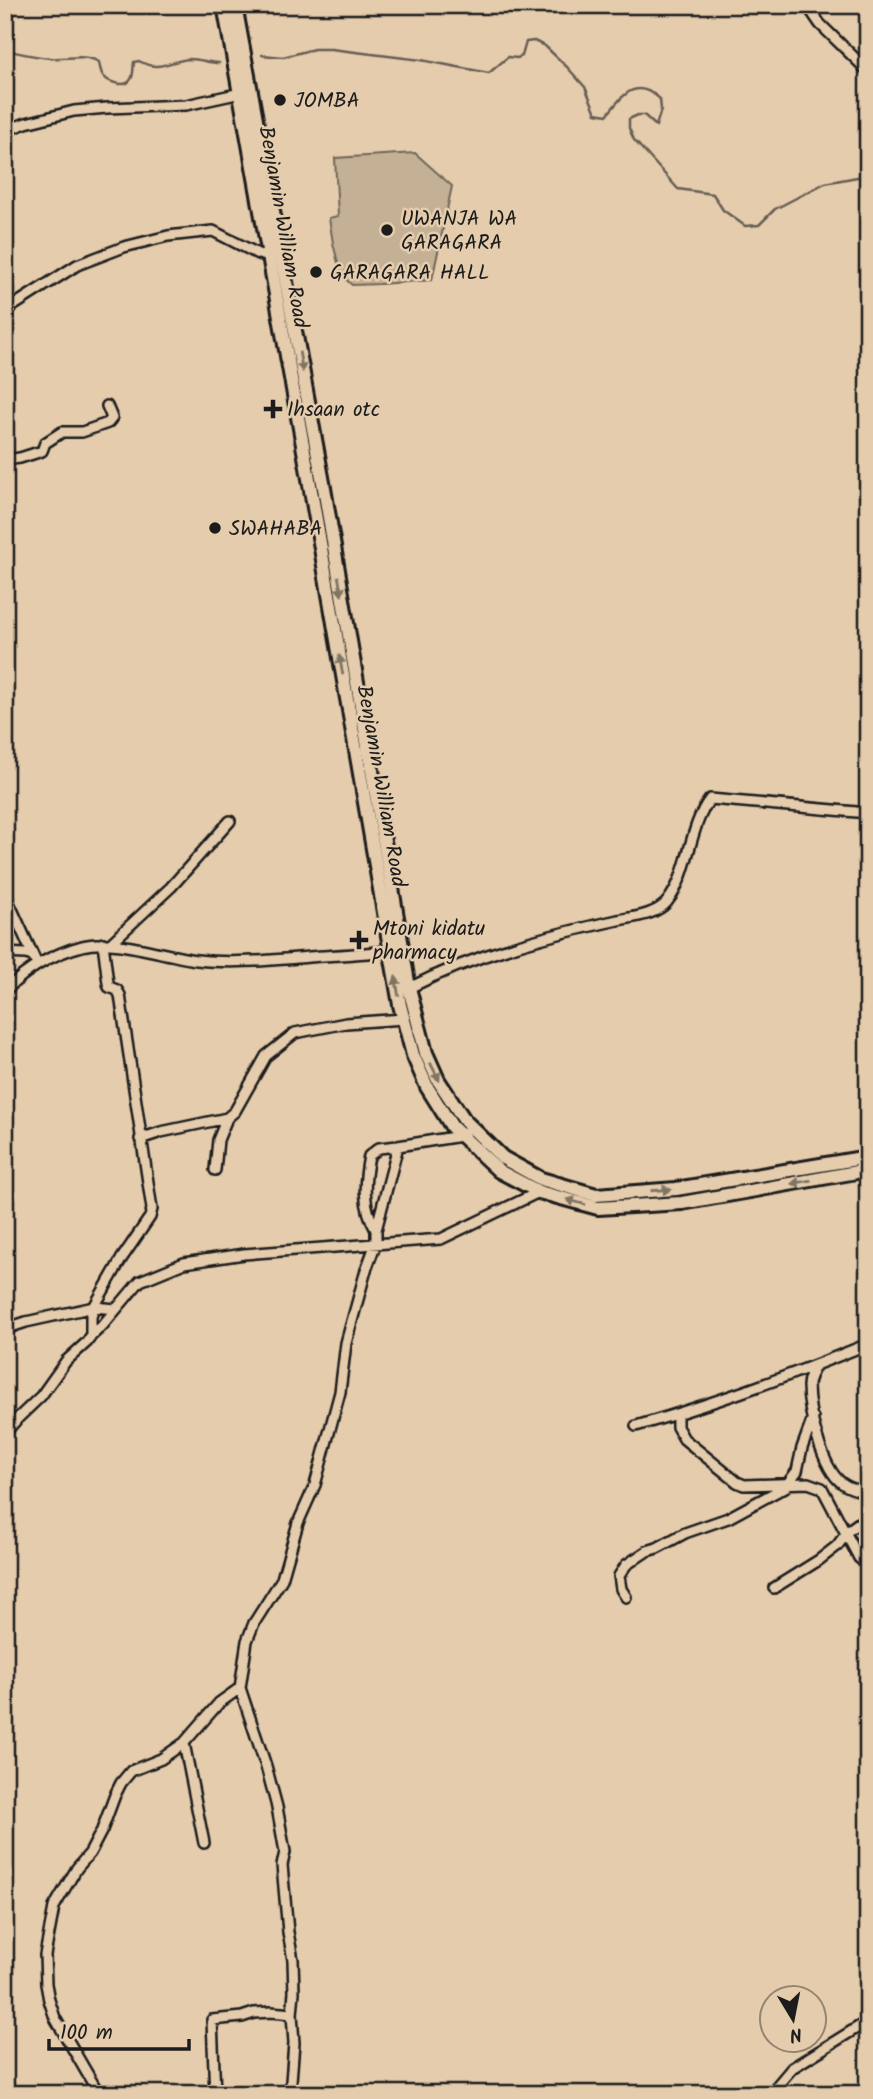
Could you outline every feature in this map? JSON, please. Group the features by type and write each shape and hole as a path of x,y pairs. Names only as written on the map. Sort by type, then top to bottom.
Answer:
{"main road":[{"name":"Benjamin William Road","path":"224,5 397,950 426,1053 438,1080 465,1121 466,1131 499,1171 539,1192 598,1208 682,1203 868,1170"},
{"name":"Benjamin William Road","path":"235,5 324,488 397,950 404,1019 413,1055 428,1087 452,1127 466,1131 503,1158 541,1179 596,1195 676,1189 868,1157"}],"street":[{"path":"807,5 820,24 868,71"},
{"path":"5,131 74,111 107,107 186,105 241,93"},
{"path":"5,311 77,265 124,247 168,236 212,231 258,254 270,257"},
{"path":"5,460 43,451 45,443 62,432 82,432 108,423 111,418 107,406"},
{"path":"409,988 495,951 555,934 631,918 660,908 673,893 702,809 710,799 868,813"},
{"path":"107,943 171,887 230,821"},
{"path":"6,896 35,960"},
{"path":"91,1336 93,1312 152,1209 120,995 108,983 107,943"},
{"path":"5,991 35,960 82,946 107,943 198,960 222,961 397,950"},
{"path":"5,953 25,954 35,960"},
{"path":"215,1170 218,1140 227,1118 234,1111 266,1056 295,1033 346,1023 404,1019"},
{"path":"140,1139 227,1118"},
{"path":"376,1230 370,1220 364,1191 369,1156 379,1148 466,1131"},
{"path":"290,2094 294,2043 293,1960 285,1906 282,1865 285,1852 267,1766 240,1688 247,1641 254,1623 282,1579 298,1523 315,1485 340,1392 346,1343 376,1243 376,1230 398,1146"},
{"path":"5,1433 41,1396 66,1361 106,1321 140,1281 184,1264 244,1254 441,1239 539,1192"},
{"path":"5,1329 26,1322 116,1309"},
{"path":"93,1312 106,1321"},
{"path":"636,1426 816,1365 868,1344"},
{"path":"816,1365 810,1374 808,1385 821,1451 840,1483 868,1493"},
{"path":"677,1414 677,1427 684,1439 737,1482 744,1485 808,1483 822,1488 846,1535 867,1568"},
{"path":"626,1597 619,1576 626,1565 637,1557 685,1533 728,1518 789,1483 797,1471 813,1418"},
{"path":"774,1588 819,1560 837,1546 849,1530 868,1516"},
{"path":"99,2094 55,2018 49,2000 44,1955 54,1907 77,1868 90,1853 121,1783 131,1771 161,1759 184,1743 219,1703 240,1688"},
{"path":"184,1743 204,1843"},
{"path":"215,2094 212,2020 254,2013 292,2014"},
{"path":"770,2094 792,2068 868,2021"}],"shaded area":[{"name":"UWANJA WA GARAGARA","path":"415,153 452,186 432,280 352,285 341,275 329,218 338,216 335,158"}],"waterway":[{"path":"262,55 283,57 314,49 331,49 421,60 489,73 508,57 522,56 526,42 534,41 545,46 585,87 596,113 607,115 624,95 636,89 643,89 660,99 661,110 656,126 644,115 629,119 634,140 678,189 713,194 723,210 745,226 759,225 775,209 825,183 868,175"},
{"path":"5,50 44,57 93,59 99,62 104,77 121,84 131,79 134,62 153,66 190,59 219,63"}],"place":[{"name":"JOMBA","path":"280,100"},
{"name":"UWANJA WA GARAGARA","path":"387,230"},
{"name":"GARAGARA HALL","path":"316,272"},
{"name":"Ihsaan otc","path":"273,409"},
{"name":"SWAHABA","path":"215,528"},
{"name":"Mtoni kidatu pharmacy","path":"359,940"}]}
